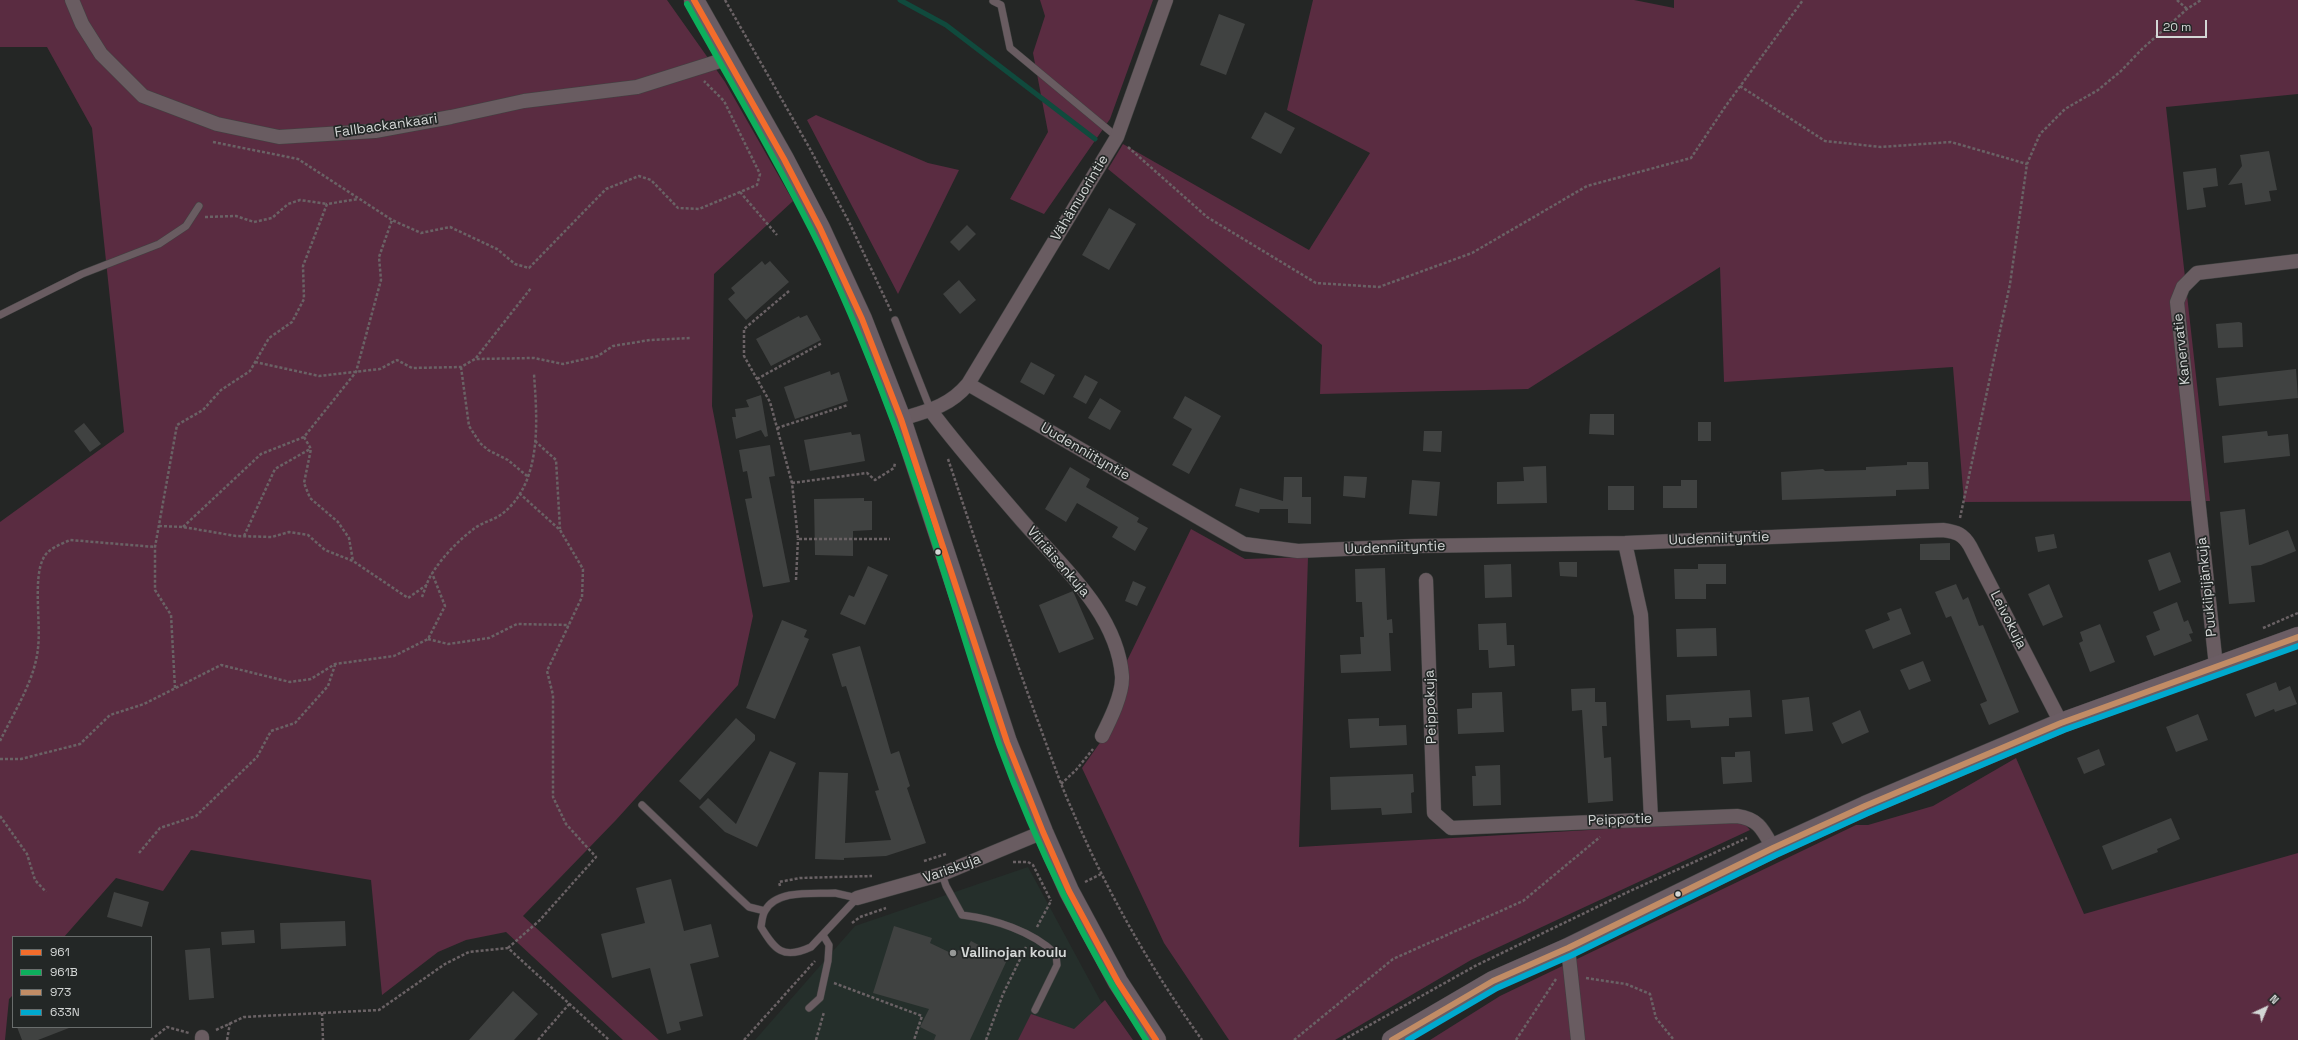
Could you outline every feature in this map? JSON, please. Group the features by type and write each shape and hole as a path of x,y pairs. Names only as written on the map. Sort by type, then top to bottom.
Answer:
{"street":[{"name":"Fallbackankaari","path":"72,0 82,24 101,54 143,96 216,124 279,137 375,131 450,117 524,100 637,88 726,59"},
{"path":"694,0 726,59 784,159 820,228 862,319 901,419 1007,742 1043,832 1070,891 1114,975 1156,1040"},
{"name":"Vähämuorintie","path":"968,384 1117,137 1166,0"},
{"name":"Kanervatie","path":"2199,509 2177,302 2183,287 2197,273 2298,261"},
{"path":"901,419 931,411 958,397 968,384"},
{"name":"Uudenniityntie","path":"968,384 1244,544 1298,551 1415,546 1625,543 1950,531"},
{"name":"Viiriäisenkuja","path":"931,411 1019,517 1089,596 1115,640 1122,677 1115,709 1102,736"},
{"name":"Puukiipijänkuja","path":"2199,509 2216,666"},
{"name":"Leivokuja","path":"1950,531 1965,537 2061,723"},
{"path":"1625,543 1641,615 1651,819"},
{"name":"Peippokuja","path":"1426,580 1434,812 1451,828"},
{"path":"1392,1040 1493,981 1568,948 1773,848 1865,806 2061,723 2298,637"},
{"name":"Peippotie","path":"1451,828 1737,816 1750,818 1764,831 1773,848"},
{"name":"Variskuja","path":"858,898 942,874 1043,832"},
{"path":"1568,948 1578,1040"}],"lane":[{"path":"993,1 1001,5 1010,48 1117,137"},
{"path":"0,315 82,274 159,244 176,234 191,218 199,206"},
{"path":"895,320 931,411"},
{"path":"642,805 750,907 765,911"},
{"path":"942,874 962,915 986,918 1032,936 1056,954 1057,965 1035,1010"},
{"path":"835,893 858,898 811,947 802,951 784,953 772,946 760,927 765,911 780,896 835,893"},
{"path":"809,1008 820,998 828,961 829,945 823,935"}],"path":[{"path":"725,0 824,174 849,222 895,320"},
{"path":"1117,137 1207,217 1316,283 1379,287 1472,253 1587,186 1691,158 1740,86 1803,0"},
{"path":"2177,0 2187,10"},
{"path":"1950,531 2010,284 2027,164 2040,134 2065,109 2098,90 2187,10 2201,0"},
{"path":"213,142 298,159 392,220 421,233 450,227 497,249 515,264 529,268 606,189 639,176 651,180 678,208 699,209 757,185 760,174 724,101 693,70"},
{"path":"1740,86 1825,141 1881,147 1951,142 2027,164"},
{"path":"740,192 776,235"},
{"path":"191,218 236,216 254,222 272,218 288,204 300,200 327,204 358,199"},
{"path":"175,688 170,615 155,590 155,547 177,425 203,410 221,390 250,370 268,338 292,322 304,299 303,266 327,204"},
{"path":"183,527 261,454 304,437 356,372 381,280 379,257 392,220"},
{"path":"255,362 319,376 380,368 397,360 412,368 461,367 475,359 531,288"},
{"path":"789,291 744,329 744,356 770,402 792,483 798,539 796,580"},
{"path":"475,359 534,358 563,364 598,356 613,346 650,340 690,338"},
{"path":"757,379 822,343"},
{"path":"461,367 469,426 488,450 508,460 527,476"},
{"path":"422,597 432,573 450,551 475,528 502,514 523,489 538,425 534,374"},
{"path":"777,428 848,405"},
{"path":"304,437 311,449 304,483 310,498 338,522 349,538 353,561"},
{"path":"535,441 556,460 560,530"},
{"path":"244,536 275,469 311,449"},
{"path":"947,457 1022,678 1062,784 1101,874 1135,936 1179,1008 1202,1040"},
{"path":"792,483 867,473 875,480"},
{"path":"151,1040 167,1028 202,1038 244,1017 380,1010 445,964 469,952 508,948 540,920 596,856 566,824 553,797 553,695 547,671 582,598 583,569 560,530 520,493"},
{"path":"159,526 183,527 244,536 272,537 290,532 308,535 325,550 353,561 408,598 428,584"},
{"path":"798,539 890,539"},
{"path":"0,741 28,682 38,649 39,578 43,558 58,545 70,540 155,547"},
{"path":"0,759 21,758 80,744 110,715 144,704 221,665 290,682 311,678 335,664 394,656 428,639 445,606 432,573"},
{"path":"428,639 448,644 489,638 517,624 569,625"},
{"path":"138,853 160,828 196,816 257,757 271,731 295,723 328,686 335,664"},
{"path":"1062,784 1076,770 1102,736"},
{"path":"0,816 26,854 35,880 46,892"},
{"path":"1294,1040 1393,959 1523,901 1621,820"},
{"path":"986,1040 1003,994 1051,901 1032,865 1023,861 1007,863 1002,850"},
{"path":"918,863 947,853"},
{"path":"780,896 779,882 800,878 873,876"},
{"path":"744,1040 842,930 860,917 889,907"},
{"path":"508,948 609,1040"},
{"path":"1516,1040 1556,978 1571,976 1626,984 1650,994 1656,1018 1674,1040"},
{"path":"830,981 922,1016 914,1040"},
{"path":"538,1040 570,1003"},
{"path":"322,1013 323,1040"},
{"path":"227,1040 230,1023"}],"shaded area":[{"path":"0,0 667,0 725,82 793,201 714,274 712,406 753,616 738,685 616,820 523,916 659,1040 623,1040 506,932 466,940 438,952 382,995 371,880 191,850 163,891 116,878 65,936 12,936 12,996 9,999 5,1040 0,1040 0,522 124,432 92,128 47,47 0,47"},
{"path":"1040,0 1153,0 1110,119 1044,214 1010,199 1048,132 1033,53 1045,16"},
{"path":"1313,0 1634,0 1674,8 1674,0 2298,0 2298,94 2166,107 2210,501 1964,502 1953,367 1724,382 1720,267 1528,389 1320,394 1322,345 1108,169 1123,144 1309,250 1370,153 1287,110"},
{"path":"816,115 928,163 959,170 898,294 807,120"},
{"path":"1191,529 1245,559 1308,557 1299,847 1742,821 1750,830 1471,960 1335,1040 1229,1040 1164,943 1082,768 1104,737 1124,667"},
{"path":"2016,758 2084,914 2298,853 2298,1040 1430,1040 1500,996 1856,825 1868,825 1933,806"},
{"name":"Vallinojan koulu","path":"1028,867 1119,1035 1118,1040 755,1040 855,926"},
{"path":"1105,1000 1133,1040 1018,1040 1031,1014 1074,1029"}],"building":[{"path":"1219,14 1245,24 1226,75 1200,65"},
{"path":"1265,112 1295,128 1281,154 1251,138"},
{"path":"2269,151 2277,190 2269,191 2271,201 2245,205 2242,183 2228,185 2242,166 2240,155"},
{"path":"2216,168 2218,186 2203,188 2206,207 2187,210 2183,172"},
{"path":"1109,208 1136,224 1109,270 1082,255"},
{"path":"967,225 976,234 959,251 950,242"},
{"path":"762,261 765,265 770,261 789,282 746,320 728,299 735,293 731,288"},
{"path":"959,280 976,300 960,314 943,294"},
{"path":"807,315 821,340 771,366 756,339 799,316 800,318"},
{"path":"2242,323 2243,347 2218,348 2216,324"},
{"path":"1031,362 1055,375 1044,395 1020,382"},
{"path":"2296,369 2298,398 2219,406 2216,378"},
{"path":"830,371 831,375 839,372 848,401 795,419 784,387"},
{"path":"1085,375 1098,382 1086,404 1073,397"},
{"path":"761,395 768,436 765,437 761,430 736,439 732,417 736,417 735,409 749,407 746,400"},
{"path":"1185,396 1221,416 1189,474 1172,465 1192,429 1173,418"},
{"path":"1100,398 1121,411 1110,430 1088,418"},
{"path":"1590,414 1614,414 1614,435 1589,434"},
{"path":"1698,422 1711,422 1711,441 1698,441"},
{"path":"84,423 101,444 90,452 74,431"},
{"path":"1424,431 1442,431 1441,452 1423,451"},
{"path":"2267,431 2268,436 2288,434 2290,456 2224,463 2222,436"},
{"path":"851,432 852,435 860,434 865,461 810,471 804,440"},
{"path":"770,445 775,476 769,477 790,582 763,587 745,499 752,498 747,471 743,472 739,450"},
{"path":"1907,462 1928,462 1929,489 1896,490 1896,496 1782,500 1781,472 1823,469 1825,471 1866,470 1866,467 1907,465"},
{"path":"1546,466 1547,503 1497,504 1497,482 1524,481 1523,467"},
{"path":"1070,467 1090,479 1086,487 1139,518 1137,522 1148,528 1135,551 1112,537 1118,527 1077,503 1066,522 1045,509"},
{"path":"1344,476 1367,477 1365,498 1343,496"},
{"path":"1284,477 1302,477 1302,497 1311,497 1311,524 1288,523 1288,509 1260,509 1259,513 1235,506 1240,488 1283,501"},
{"path":"1412,480 1440,482 1437,516 1409,514"},
{"path":"1681,480 1697,480 1697,508 1663,508 1663,486 1681,486"},
{"path":"1608,486 1634,486 1634,510 1608,510"},
{"path":"864,498 864,501 872,501 872,530 853,531 853,556 815,555 814,499"},
{"path":"2245,509 2249,545 2288,530 2296,551 2261,565 2251,566 2255,602 2229,604 2220,512"},
{"path":"2054,534 2057,548 2038,552 2035,537"},
{"path":"1950,543 1950,560 1920,560 1920,544"},
{"path":"2170,552 2181,582 2159,591 2148,560"},
{"path":"1559,562 1577,562 1577,577 1560,576"},
{"path":"1511,564 1512,597 1485,598 1484,565"},
{"path":"1698,564 1726,564 1726,584 1706,584 1706,599 1675,599 1674,569 1698,569"},
{"path":"868,566 888,575 865,625 840,614 849,595 854,597"},
{"path":"1385,568 1387,620 1392,619 1393,633 1389,633 1391,671 1341,673 1340,655 1361,654 1360,637 1364,637 1362,602 1356,602 1355,569"},
{"path":"1133,581 1146,587 1137,606 1125,601"},
{"path":"1956,584 1963,600 1968,597 1979,626 1983,625 2019,712 1989,725 1980,704 1987,701 1951,616 1946,618 1935,592"},
{"path":"2049,584 2063,617 2043,626 2028,594"},
{"path":"1073,591 1094,639 1059,653 1039,605"},
{"path":"2177,602 2184,622 2188,620 2193,633 2189,634 2192,641 2154,656 2146,636 2160,630 2153,612"},
{"path":"1901,608 1911,634 1873,649 1865,630 1890,620 1887,613"},
{"path":"782,620 807,630 804,637 809,639 775,719 746,708"},
{"path":"1506,623 1507,645 1514,645 1515,666 1489,668 1488,650 1479,650 1478,624"},
{"path":"2100,624 2115,662 2090,672 2079,643 2083,641 2080,632"},
{"path":"1716,628 1717,656 1677,657 1676,629"},
{"path":"860,646 891,754 899,751 910,786 907,788 926,843 886,856 844,858 844,860 815,859 819,772 848,773 845,843 891,840 875,791 879,790 846,686 842,687 832,654"},
{"path":"1923,661 1931,681 1909,690 1900,670"},
{"path":"2276,682 2279,691 2290,686 2297,704 2275,712 2274,709 2255,717 2246,694"},
{"path":"1595,688 1595,702 1606,702 1607,726 1602,726 1604,758 1611,757 1613,801 1588,803 1582,710 1572,711 1571,689"},
{"path":"1750,690 1752,717 1729,718 1729,726 1691,728 1690,720 1667,721 1666,695"},
{"path":"1502,692 1504,732 1458,734 1457,709 1472,708 1472,693"},
{"path":"1809,697 1813,731 1785,734 1782,700"},
{"path":"1860,710 1869,732 1842,744 1832,723"},
{"path":"2198,714 2208,740 2176,752 2166,727"},
{"path":"736,718 755,735 755,740 700,800 679,781"},
{"path":"1379,718 1379,726 1406,725 1407,745 1350,748 1348,719"},
{"path":"2099,749 2105,765 2084,774 2077,758"},
{"path":"770,751 796,763 757,847 725,832 699,807 708,798 736,824"},
{"path":"1750,751 1752,782 1723,784 1721,757 1735,757 1735,752"},
{"path":"1500,765 1501,805 1473,806 1472,776 1476,776 1475,766"},
{"path":"1413,774 1414,792 1411,793 1412,813 1382,815 1381,808 1331,810 1330,777"},
{"path":"2171,818 2180,839 2157,849 2158,852 2112,870 2102,846"},
{"path":"671,879 684,931 711,924 719,957 690,964 703,1016 679,1022 681,1030 667,1034 650,968 612,978 601,934 645,923 636,888"},
{"path":"114,892 149,902 142,927 107,917"},
{"path":"345,921 346,946 281,949 280,923"},
{"path":"894,926 932,938 930,943 955,955 958,950 965,952 971,941 1007,960 970,1040 934,1040 936,1035 920,1027 929,1009 873,993"},
{"path":"254,930 255,943 222,945 221,932"},
{"path":"210,948 214,998 189,1000 185,950"},
{"path":"513,991 538,1014 514,1040 469,1040"},
{"path":"17,1028 69,1028 38,1040 22,1040"}],"waterway":[{"path":"900,0 946,25 1095,139"}],"transit line":[{"name":"961","path":"694,0 784,159 820,228 862,319 901,419 1007,742 1043,832 1069,891 1118,982 1156,1040"},
{"name":"961B","path":"687,4 782,172 844,299 874,370 907,458 985,703 1014,783 1046,859 1083,933 1146,1040"},
{"name":"973","path":"1392,1040 1493,981 1568,948 1773,848 1865,806 2061,723 2298,637"},
{"name":"633N","path":"1408,1040 1497,988 1572,955 1776,855 1868,813 2064,730 2298,646"}],"place":[{"name":"Vallinojan koulu","path":"953,953"}]}
